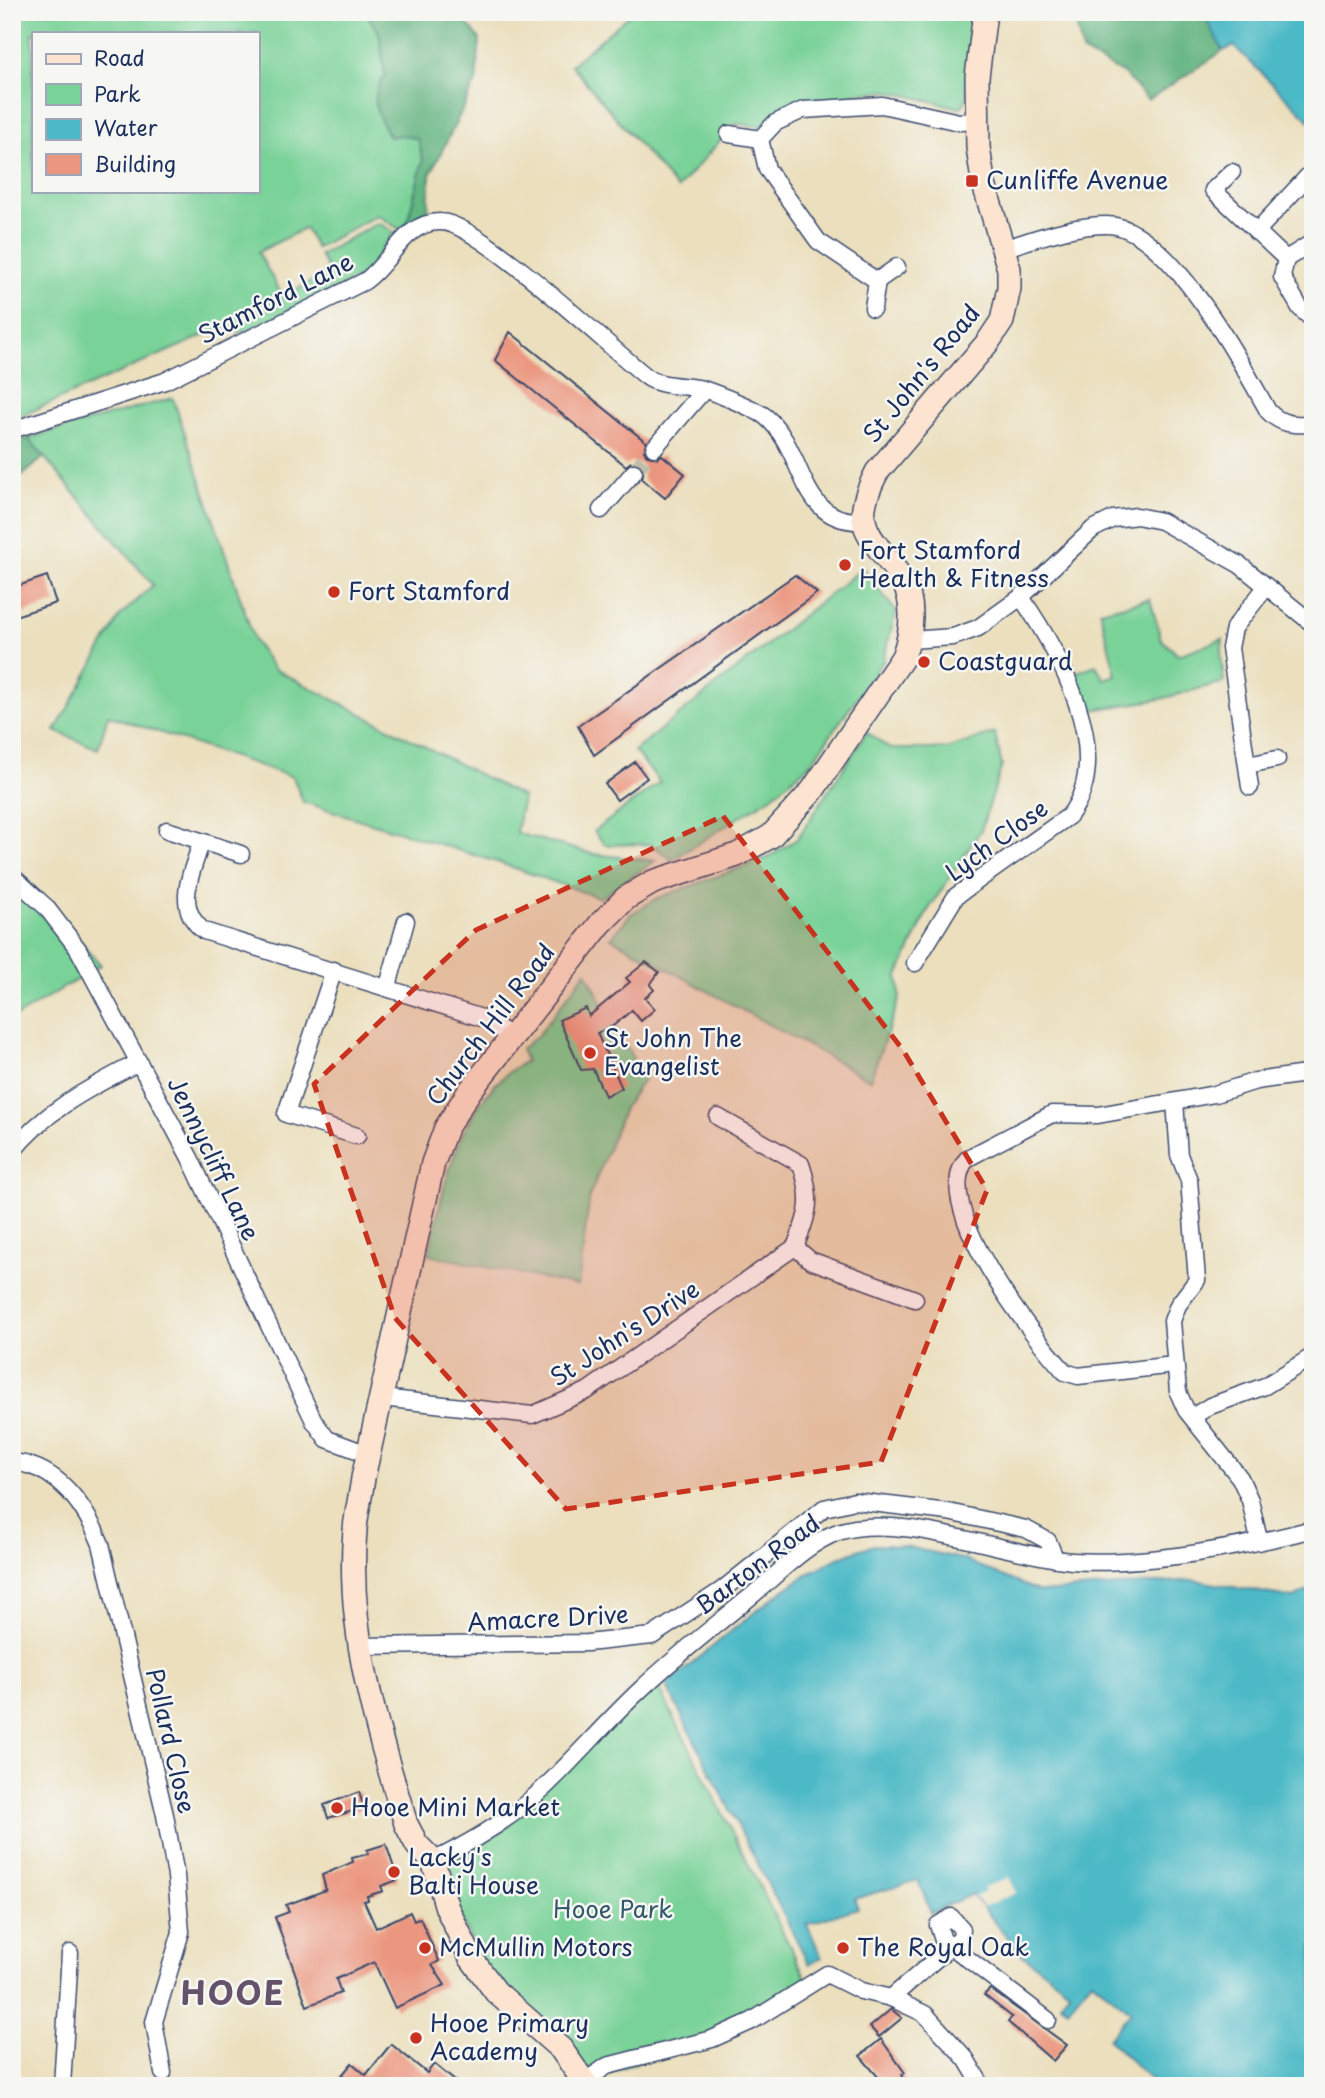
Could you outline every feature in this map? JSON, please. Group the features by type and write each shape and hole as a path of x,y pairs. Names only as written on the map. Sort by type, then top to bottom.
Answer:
{"street":[{"name":"St John's Road","path":"863,522 866,492 877,472 988,342 1002,321 1009,288 1009,269 983,181 976,121 977,77 985,12"},
{"path":"760,139 775,123 803,110 882,105 941,119 976,121"},
{"path":"729,134 760,139"},
{"path":"760,139 767,169 818,242 877,281"},
{"path":"1232,172 1213,190 1286,259"},
{"path":"1256,232 1309,174"},
{"name":"Stamford Lane","path":"12,430 165,381 365,281 377,272 408,233 423,224 442,222 463,228 492,248 650,380 704,390 765,416 796,460 819,509 837,520 863,522"},
{"path":"1002,248 1072,229 1109,225 1140,233 1172,264 1208,311 1268,411 1276,419 1292,425 1313,424"},
{"path":"1313,243 1286,259 1282,277 1300,309 1313,320"},
{"path":"873,308 877,281 897,267"},
{"path":"654,448 704,390"},
{"path":"601,510 634,472"},
{"path":"909,640 953,637 978,628 1021,597 1093,529 1113,519 1137,516 1161,521 1240,565 1313,624"},
{"name":"Church Hill Road","path":"433,1861 417,1845 406,1824 366,1685 360,1646 355,1530 433,1163 446,1128 469,1092 601,923 626,898 653,882 737,855 771,836 796,811 887,683 909,640 911,617 902,579 870,538 863,522"},
{"path":"1250,787 1230,648 1234,628 1266,587"},
{"name":"Lych Close","path":"915,963 956,896 1069,816 1081,801 1087,778 1086,742 1072,689 1049,638 1021,597"},
{"path":"1248,765 1277,759"},
{"path":"167,830 241,854"},
{"path":"201,843 186,892 186,907 193,923 204,931 388,986 485,1019 512,1037"},
{"name":"Jennycliff Lane","path":"12,876 46,908 78,948 93,981 190,1158 314,1421 327,1439 370,1455"},
{"path":"388,986 406,920"},
{"path":"334,971 286,1114 357,1136"},
{"path":"12,1152 38,1122 69,1100 139,1062"},
{"path":"1174,1365 1078,1376 1065,1372 971,1240 956,1181 959,1167 968,1158 1052,1114 1098,1115 1215,1094 1256,1081 1313,1073"},
{"path":"1174,1102 1180,1155 1189,1180 1197,1280 1178,1305 1172,1321 1178,1392 1192,1417 1240,1478 1250,1500 1259,1540"},
{"path":"719,1117 801,1164 810,1190 807,1219 795,1247 810,1260 915,1299"},
{"name":"St John's Drive","path":"382,1398 532,1415 559,1406 587,1391 795,1247"},
{"path":"1192,1417 1210,1406 1265,1386 1313,1356"},
{"name":"Pollard Close","path":"12,1462 45,1472 68,1489 88,1514 101,1544 165,1815 176,1876 181,1932 154,2022 163,2073"},
{"name":"Amacre Drive","path":"360,1646 587,1643 652,1636 722,1590 824,1508 855,1501 948,1512 1026,1529 1048,1541 1055,1559"},
{"name":"Barton Road","path":"433,1861 499,1823 545,1787 653,1678 826,1537 856,1527 890,1527 1029,1556 1055,1559 1150,1560 1313,1529"},
{"path":"433,1861 447,1908 471,1958 496,1992 561,2049 586,2083 607,2066 712,2039 752,2021 827,1974 861,1992 891,1998 925,2014 966,2059 982,2086"},
{"path":"891,1998 951,1946 1048,2020"},
{"path":"62,2086 70,1953"}],"highlighted area":[{"path":"723,816 903,1050 987,1190 881,1462 566,1509 395,1318 314,1084 476,930"}],"green space":[{"path":"12,12 365,12 379,32 385,76 403,135 418,139 423,160 407,224 399,229 377,215 316,248 305,228 258,252 283,297 329,272 320,255 378,223 394,232 366,275 241,333 223,327 12,420"},
{"path":"365,12 457,12 480,39 476,82 430,175 428,213 407,224 423,160 418,139 403,135 389,137 378,113 376,92 385,76 379,32"},
{"path":"633,12 976,12 966,101 960,108 888,91 858,93 846,98 814,99 786,108 770,123 761,126 735,124 677,189 571,65"},
{"path":"1074,12 1203,12 1223,51 1148,100 1124,74 1082,51"},
{"path":"173,398 255,642 274,669 523,797 516,833 593,854 655,861 600,898 500,863 303,802 293,777 108,715 98,749 55,731 120,616 153,585 28,438"},
{"path":"28,438 44,457 12,485 12,443"},
{"path":"863,568 896,612 883,661 810,764 771,797 672,860 651,844 605,845 594,831 660,782 634,751"},
{"path":"1150,599 1161,639 1178,655 1223,639 1221,656 1224,682 1161,699 1085,711 1074,673 1096,665 1104,679 1116,675 1100,611"},
{"path":"867,732 890,749 946,749 995,733 1002,766 981,830 927,912 898,976 900,997 870,1080 611,938 631,914 658,898 767,858 797,839"},
{"path":"12,864 101,965 12,1019"},
{"path":"586,972 644,1079 625,1106 590,1195 578,1286 429,1255 448,1173 470,1120 485,1097 503,1077 526,1061 521,1049 538,1035"},
{"name":"Hooe Park","path":"654,1678 809,1984 752,2021 585,2081 496,1992 433,1861 499,1823"}],"water":[{"path":"1203,12 1313,12 1313,124 1234,46 1223,51"},
{"path":"875,1545 904,1546 962,1559 1040,1592 1194,1580 1294,1598 1313,1588 1313,2086 1157,2086 1108,2039 1131,2012 1092,1980 1068,2009 1060,2003 1070,1991 1021,1954 972,1894 931,1913 918,1880 854,1899 858,1908 807,1924 822,1958 809,1964 666,1685 792,1584 847,1554"}],"pier":[{"path":"1009,1877 1016,1893 983,1907 975,1896 985,1892 983,1888"}],"building":[{"path":"510,332 646,442 644,451 648,456 657,458 662,455 685,474 665,498 642,479 644,469 640,464 631,462 626,466 495,360"},
{"path":"795,575 817,593 594,755 578,726"},
{"path":"47,576 56,603 12,617 12,588"},
{"path":"635,762 647,778 617,800 605,784"},
{"path":"646,962 659,972 650,985 654,990 645,998 655,1009 641,1021 632,1010 613,1026 597,1033 622,1088 605,1096 593,1069 581,1070 559,1020 586,1008 589,1016 630,982 626,978"},
{"path":"359,1792 364,1808 328,1818 324,1805"},
{"path":"386,1844 398,1880 381,1886 383,1891 367,1896 368,1900 364,1901 376,1928 410,1912 414,1921 420,1918 439,1961 432,1965 445,1985 395,2008 374,1962 336,1979 341,1993 307,2006 275,1917 289,1912 286,1905 326,1890 322,1875 353,1862 352,1858 368,1854 367,1850"},
{"path":"990,1989 1067,2045 1053,2061 1008,2022 1012,2017 984,1995"},
{"path":"891,2009 902,2018 879,2037 870,2027"},
{"path":"881,2039 905,2073 902,2075 909,2086 886,2086 860,2056"},
{"path":"391,2044 427,2073 434,2064 461,2086 333,2086 352,2063 366,2075"}],"tunnel":[{"path":"634,472 654,448"}],"place":[{"name":"Cunliffe Avenue","path":"972,181"},
{"name":"Fort Stamford Health & Fitness","path":"845,565"},
{"name":"Fort Stamford","path":"334,592"},
{"name":"Coastguard","path":"924,662"},
{"name":"St John The Evangelist","path":"590,1053"},
{"name":"Hooe Mini Market","path":"337,1808"},
{"name":"Lacky's Balti House","path":"394,1872"},
{"name":"McMullin Motors","path":"425,1948"},
{"name":"The Royal Oak","path":"843,1948"},
{"name":"Hooe Primary Academy","path":"416,2038"}],"district":[{"name":"HOOE","path":"233,1994"}]}
